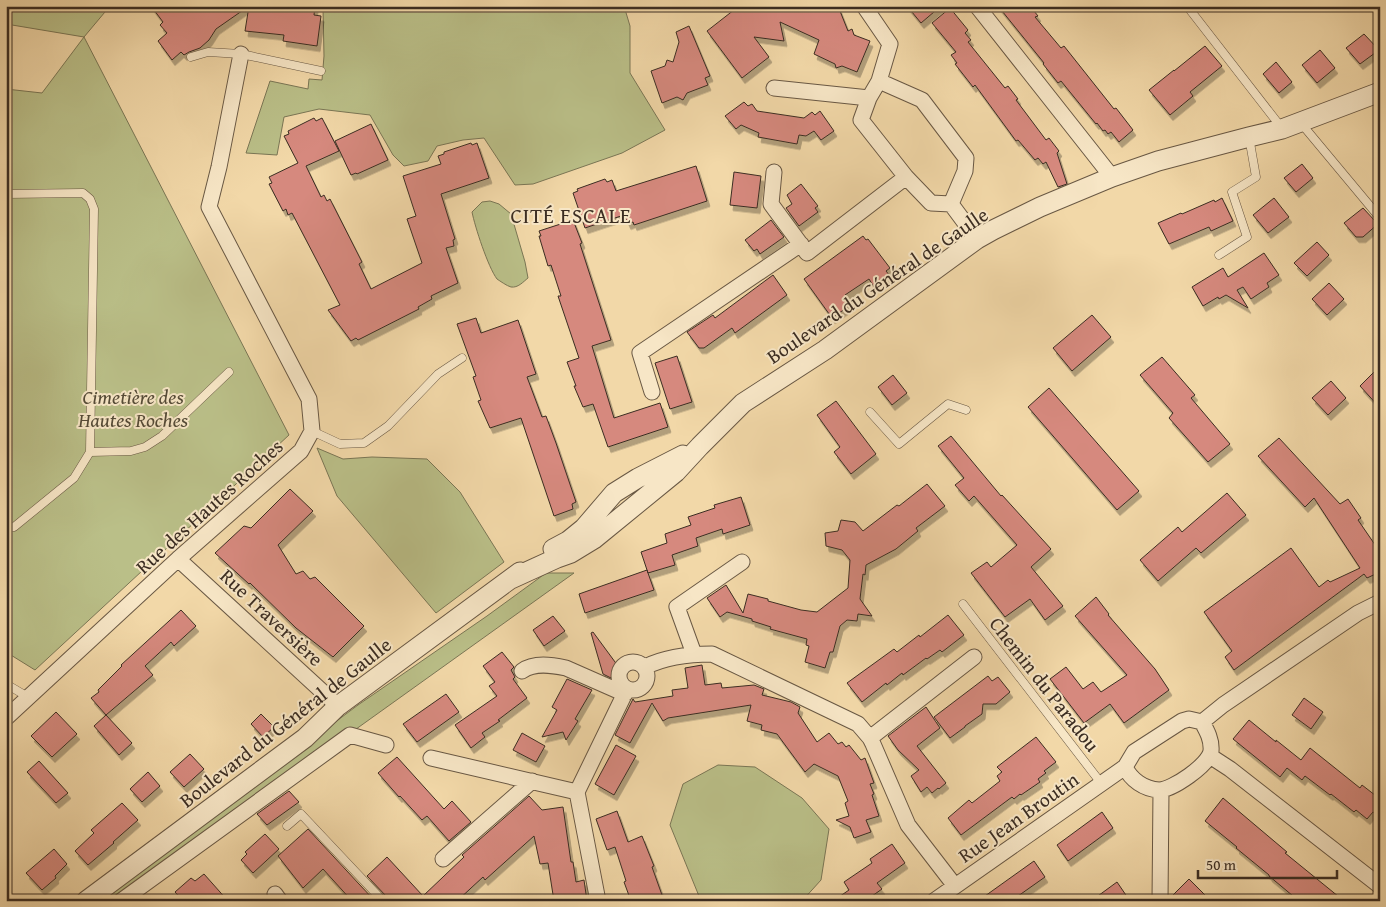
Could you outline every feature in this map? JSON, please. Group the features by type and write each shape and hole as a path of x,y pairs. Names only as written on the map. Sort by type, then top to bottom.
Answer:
{"street":[{"path":"864,6 890,44 879,81 869,98 861,120 906,177 931,203 951,204"},
{"path":"977,6 1112,177"},
{"path":"240,54 219,167 209,207 309,399 312,431"},
{"path":"879,81 922,100 966,158 965,171 951,204"},
{"path":"774,88 869,98"},
{"name":"Boulevard du Général de Gaulle","path":"86,901 305,738 338,706 531,563 568,541 584,528 614,493 638,478 700,446 743,403 825,350 977,240 1040,207 1112,177 1249,136 1282,129 1380,92"},
{"path":"774,172 771,204 807,253 906,177"},
{"path":"951,204 977,240"},
{"path":"652,392 640,353 801,244"},
{"name":"Rue des Hautes Roches","path":"6,718 178,559 301,451 312,431"},
{"name":"Rue Traversière","path":"178,559 338,706"},
{"path":"694,654 677,607 742,562"},
{"path":"1125,767 1129,775 1139,784 1161,790 1197,771 1210,756 1211,750 1210,736 1202,722 1223,705 1358,613 1380,602"},
{"path":"645,667 666,659 694,654 712,654 858,724 870,738 908,825 955,886"},
{"path":"870,738 974,657"},
{"path":"522,671 526,667 548,664 566,668 626,692 639,689 645,684 647,675 645,667 639,663 628,663 621,669 619,678 626,692"},
{"path":"598,901 577,792 626,692"},
{"name":"Rue Jean Broutin","path":"934,901 1125,767 1134,752 1182,721 1195,720 1202,722"},
{"path":"121,901 350,735 386,744"},
{"path":"1210,756 1230,769 1380,886"},
{"path":"431,758 577,792"},
{"path":"443,859 532,782"},
{"path":"1160,901 1161,790"}],"lane":[{"path":"1187,6 1282,129"},
{"path":"191,58 208,52 240,54 321,71"},
{"path":"1300,122 1380,218"},
{"path":"1219,255 1247,237 1232,192 1256,177 1249,136"},
{"path":"6,194 83,194 90,199 94,209 90,452 74,478 14,527 6,528"},
{"path":"312,431 340,444 364,443 388,426 438,374 462,358"},
{"path":"90,452 131,451 145,447 162,436 229,372"},
{"path":"870,412 900,444 948,404 966,410"},
{"name":"Chemin du Paradou","path":"963,604 1101,783"},
{"path":"6,684 28,697"},
{"path":"287,826 301,814 383,901"}],"green space":[{"path":"6,6 110,6 84,37 6,24"},
{"path":"320,6 624,6 630,26 630,73 665,130 622,153 533,184 515,185 484,138 463,140 437,146 428,161 404,166 393,155 370,115 319,109 284,117 277,155 246,153 270,81 308,89 309,79 322,80 324,56 323,8"},
{"name":"Cimetière des Hautes Roches","path":"84,37 289,435 35,670 6,652 6,89 42,93"},
{"path":"490,201 499,204 511,214 528,278 516,287 509,286 497,279 493,273 476,227 472,212 482,202"},
{"path":"317,448 343,459 372,457 427,459 460,492 504,562 436,613 337,496"},
{"path":"546,573 574,573 116,901 96,901 358,705"},
{"path":"718,765 755,767 802,798 829,829 821,880 802,901 701,901 670,825 683,784"}],"building":[{"path":"151,6 249,6 216,29 209,40 200,48 184,55 181,52 172,60 158,41 167,33 160,25 163,22"},
{"path":"249,6 315,6 314,15 321,16 317,46 283,41 284,35 245,31"},
{"path":"739,6 838,6 848,31 852,29 854,35 870,41 857,72 842,66 836,68 835,64 814,54 819,40 780,22 784,41 754,37 769,57 742,78 707,31"},
{"path":"907,6 941,6 921,23"},
{"path":"998,6 1030,6 1038,16 1035,17 1061,48 1064,46 1133,130 1119,142 1111,132 1108,134 1105,130 1103,131 1061,81 1058,83"},
{"path":"950,8 968,30 965,33 971,40 968,42 1005,88 1008,86 1018,99 1016,100 1046,140 1049,138 1059,151 1057,153 1067,184 1058,187 1046,162 1043,164 1038,158 1035,160 1018,140 1016,141 975,85 973,87 955,64 957,63 951,55 956,52 932,23"},
{"path":"689,26 710,76 705,78 708,85 687,93 683,100 677,97 662,103 651,71 665,66 667,60 673,62 679,42 676,32"},
{"path":"1364,34 1379,50 1360,64 1346,48"},
{"path":"1205,46 1222,66 1190,92 1193,96 1170,115 1149,90"},
{"path":"1320,50 1335,68 1317,83 1302,65"},
{"path":"1276,62 1292,82 1279,93 1263,74"},
{"path":"744,102 748,106 752,104 757,111 804,118 812,112 815,115 820,111 834,131 821,140 814,131 806,136 799,135 797,144 758,137 759,133 741,125 736,129 725,116"},
{"path":"314,118 316,121 322,118 339,151 306,166 321,197 324,195 327,201 330,199 362,262 359,264 371,289 422,263 407,219 416,216 403,176 441,164 438,156 444,154 444,152 471,143 472,145 477,143 489,178 441,194 455,239 453,240 454,246 446,248 458,283 431,296 432,299 418,307 419,309 358,340 356,338 351,341 328,310 340,305 292,213 288,215 286,209 283,211 269,184 272,183 269,177 298,163 284,136 289,134 288,131"},
{"path":"371,124 388,160 351,175 335,141"},
{"path":"1302,164 1313,178 1296,192 1284,178"},
{"path":"696,166 707,201 634,225 633,222 628,224 624,215 585,228 573,193 578,191 577,189 605,179 607,182 612,180 616,191"},
{"path":"734,172 761,176 757,208 730,205"},
{"path":"801,184 818,206 815,208 818,212 799,226 786,208 792,204 787,195"},
{"path":"1222,198 1233,221 1211,231 1209,227 1169,244 1158,223"},
{"path":"1274,198 1289,217 1268,233 1253,215"},
{"path":"1363,208 1379,223 1363,237 1356,237 1344,223"},
{"path":"573,220 582,243 580,244 611,340 592,346 614,418 660,403 668,427 608,447 593,404 583,407 574,386 576,386 567,362 579,358 558,296 561,296 551,265 548,266 539,236 541,236 539,231"},
{"path":"771,220 784,237 760,254 757,249 754,251 745,240"},
{"path":"863,236 866,240 868,239 890,268 886,271 890,276 874,287 869,279 845,295 852,304 832,318 804,279"},
{"path":"1317,242 1329,255 1307,276 1294,263"},
{"path":"1264,253 1279,275 1267,283 1269,287 1251,299 1243,287 1237,290 1248,308 1226,295 1219,299 1218,297 1203,306 1192,287 1223,268 1228,277"},
{"path":"773,275 787,295 735,333 732,328 704,348 699,348 687,332 713,315 715,318"},
{"path":"1329,283 1344,299 1327,315 1312,299"},
{"path":"1092,315 1111,337 1072,371 1053,348"},
{"path":"476,318 481,333 518,320 536,374 527,377 542,417 546,416 556,443 576,502 572,504 573,509 554,516 521,418 490,428 478,401 481,400 473,377 476,376 457,324"},
{"path":"677,356 692,402 670,409 655,363"},
{"path":"1162,357 1195,395 1191,398 1230,444 1208,462 1169,418 1173,413 1140,375"},
{"path":"1380,366 1380,408 1360,386"},
{"path":"893,375 907,393 892,405 878,387"},
{"path":"1331,381 1346,398 1328,415 1312,398"},
{"path":"1049,388 1139,491 1117,510 1028,407"},
{"path":"836,401 876,454 851,474 834,452 840,447 817,415"},
{"path":"951,436 1001,496 1051,549 1031,567 1063,606 1045,620 1030,599 1005,617 971,573 987,562 991,567 1017,545 974,496 969,501 955,485 964,478 938,446"},
{"path":"1279,438 1340,504 1348,499 1361,518 1358,520 1380,552 1380,572 1367,578 1364,574 1234,670 1225,657 1232,651 1204,612 1291,548 1319,587 1328,580 1330,582 1360,568 1314,498 1305,507 1258,456"},
{"path":"927,484 945,506 916,528 918,531 896,549 866,565 860,599 872,616 858,614 857,621 847,620 840,626 833,652 830,652 825,668 805,662 809,646 806,645 807,639 770,629 771,627 752,621 752,619 727,612 720,617 707,598 726,585 743,613 748,594 801,610 817,612 848,588 850,560 842,550 826,546 825,533 838,531 841,520 855,522 863,531"},
{"path":"290,489 313,511 278,545 296,574 303,571 310,579 315,577 364,626 333,657 296,628 250,583 215,553 244,526 251,528"},
{"path":"1227,493 1246,515 1201,553 1196,548 1158,581 1140,560 1178,527 1182,532"},
{"path":"741,497 750,525 723,534 722,529 696,538 698,546 672,555 675,565 648,573 654,590 585,613 579,594 647,570 641,552 667,543 665,534 691,525 688,517 715,508 714,505"},
{"path":"1096,597 1108,615 1155,669 1169,690 1124,723 1110,704 1084,723 1050,679 1066,667 1083,689 1093,682 1101,692 1127,675 1075,616"},
{"path":"181,610 196,626 174,646 171,642 145,666 153,675 106,715 91,698 99,692 98,690 121,665"},
{"path":"948,615 964,635 942,652 940,650 903,675 902,673 887,685 886,683 862,702 847,683 894,649 897,652 919,635 920,637"},
{"path":"553,616 565,631 544,646 533,630"},
{"path":"593,632 618,666 611,678 603,674 591,633"},
{"path":"502,652 514,667 511,670 515,677 513,679 527,698 498,720 500,721 482,733 485,737 471,748 455,725 497,696 489,686 495,682 483,666"},
{"path":"702,665 705,685 721,683 722,688 754,685 764,689 762,695 791,702 800,707 798,713 817,742 829,733 838,744 842,742 846,747 849,745 861,760 865,758 874,783 870,784 879,816 866,820 871,832 854,838 850,827 836,820 849,816 845,803 848,801 838,776 814,764 805,772 777,734 761,730 762,725 747,721 751,705 668,718 663,721 652,703 630,743 615,735 633,699 635,702 673,696 672,690 688,688 685,668"},
{"path":"988,676 992,681 998,677 1010,692 996,704 983,704 982,714 950,738 934,717"},
{"path":"567,679 592,690 575,719 578,721 566,740 563,732 542,737 557,710 552,707"},
{"path":"446,694 459,712 417,742 403,724"},
{"path":"1304,698 1323,712 1311,729 1292,715"},
{"path":"926,707 940,728 917,746 946,783 932,793 927,787 921,792 911,776 919,770 898,750 888,736"},
{"path":"56,712 77,734 52,757 31,736"},
{"path":"261,714 274,727 263,737 251,724"},
{"path":"106,715 132,743 119,755 94,726"},
{"path":"1249,720 1301,760 1310,748 1360,788 1362,785 1380,799 1380,817 1373,812 1367,819 1356,810 1354,812 1305,776 1302,780 1287,768 1280,777 1233,739"},
{"path":"522,733 545,746 536,762 513,750"},
{"path":"1036,737 1056,762 1044,771 1046,773 1038,779 1040,782 1014,799 1012,797 961,835 948,818 969,800 972,803 1000,781 997,776 1002,772 997,767"},
{"path":"616,745 636,756 614,795 595,784"},
{"path":"190,754 204,769 184,787 170,772"},
{"path":"397,757 444,809 452,801 471,822 449,841 427,816 422,820 378,773"},
{"path":"39,761 68,793 56,803 27,772"},
{"path":"148,772 160,786 142,802 130,789"},
{"path":"289,791 299,802 267,825 257,814"},
{"path":"529,796 542,810 563,807 571,862 573,862 576,882 584,880 587,901 554,901 548,863 540,864 534,836 485,880 483,877 457,901 389,901 367,876 387,857 423,896 464,857 462,855"},
{"path":"1223,798 1287,852 1285,853 1344,901 1299,901 1236,848 1205,821"},
{"path":"122,803 138,820 88,865 75,851 94,833 91,830"},
{"path":"617,811 628,842 642,836 654,866 652,867 662,895 647,901 631,901 615,847 607,850 596,819"},
{"path":"1102,812 1113,828 1068,861 1057,845"},
{"path":"308,829 375,901 352,901 323,869 303,888 278,856"},
{"path":"265,834 279,849 253,873 241,860 247,854 245,852"},
{"path":"892,844 905,863 877,883 882,889 865,901 833,901 849,890 844,882 872,863 870,859"},
{"path":"54,849 67,864 55,876 56,878 42,890 26,873"},
{"path":"1034,861 1045,877 1011,901 978,901"},
{"path":"204,874 228,901 183,901 175,892 191,878 195,881"},
{"path":"1189,879 1211,901 1169,901"},
{"path":"1117,882 1130,901 1091,901"}],"district":[{"name":"CITÉ ESCALE","path":"571,215"}]}
